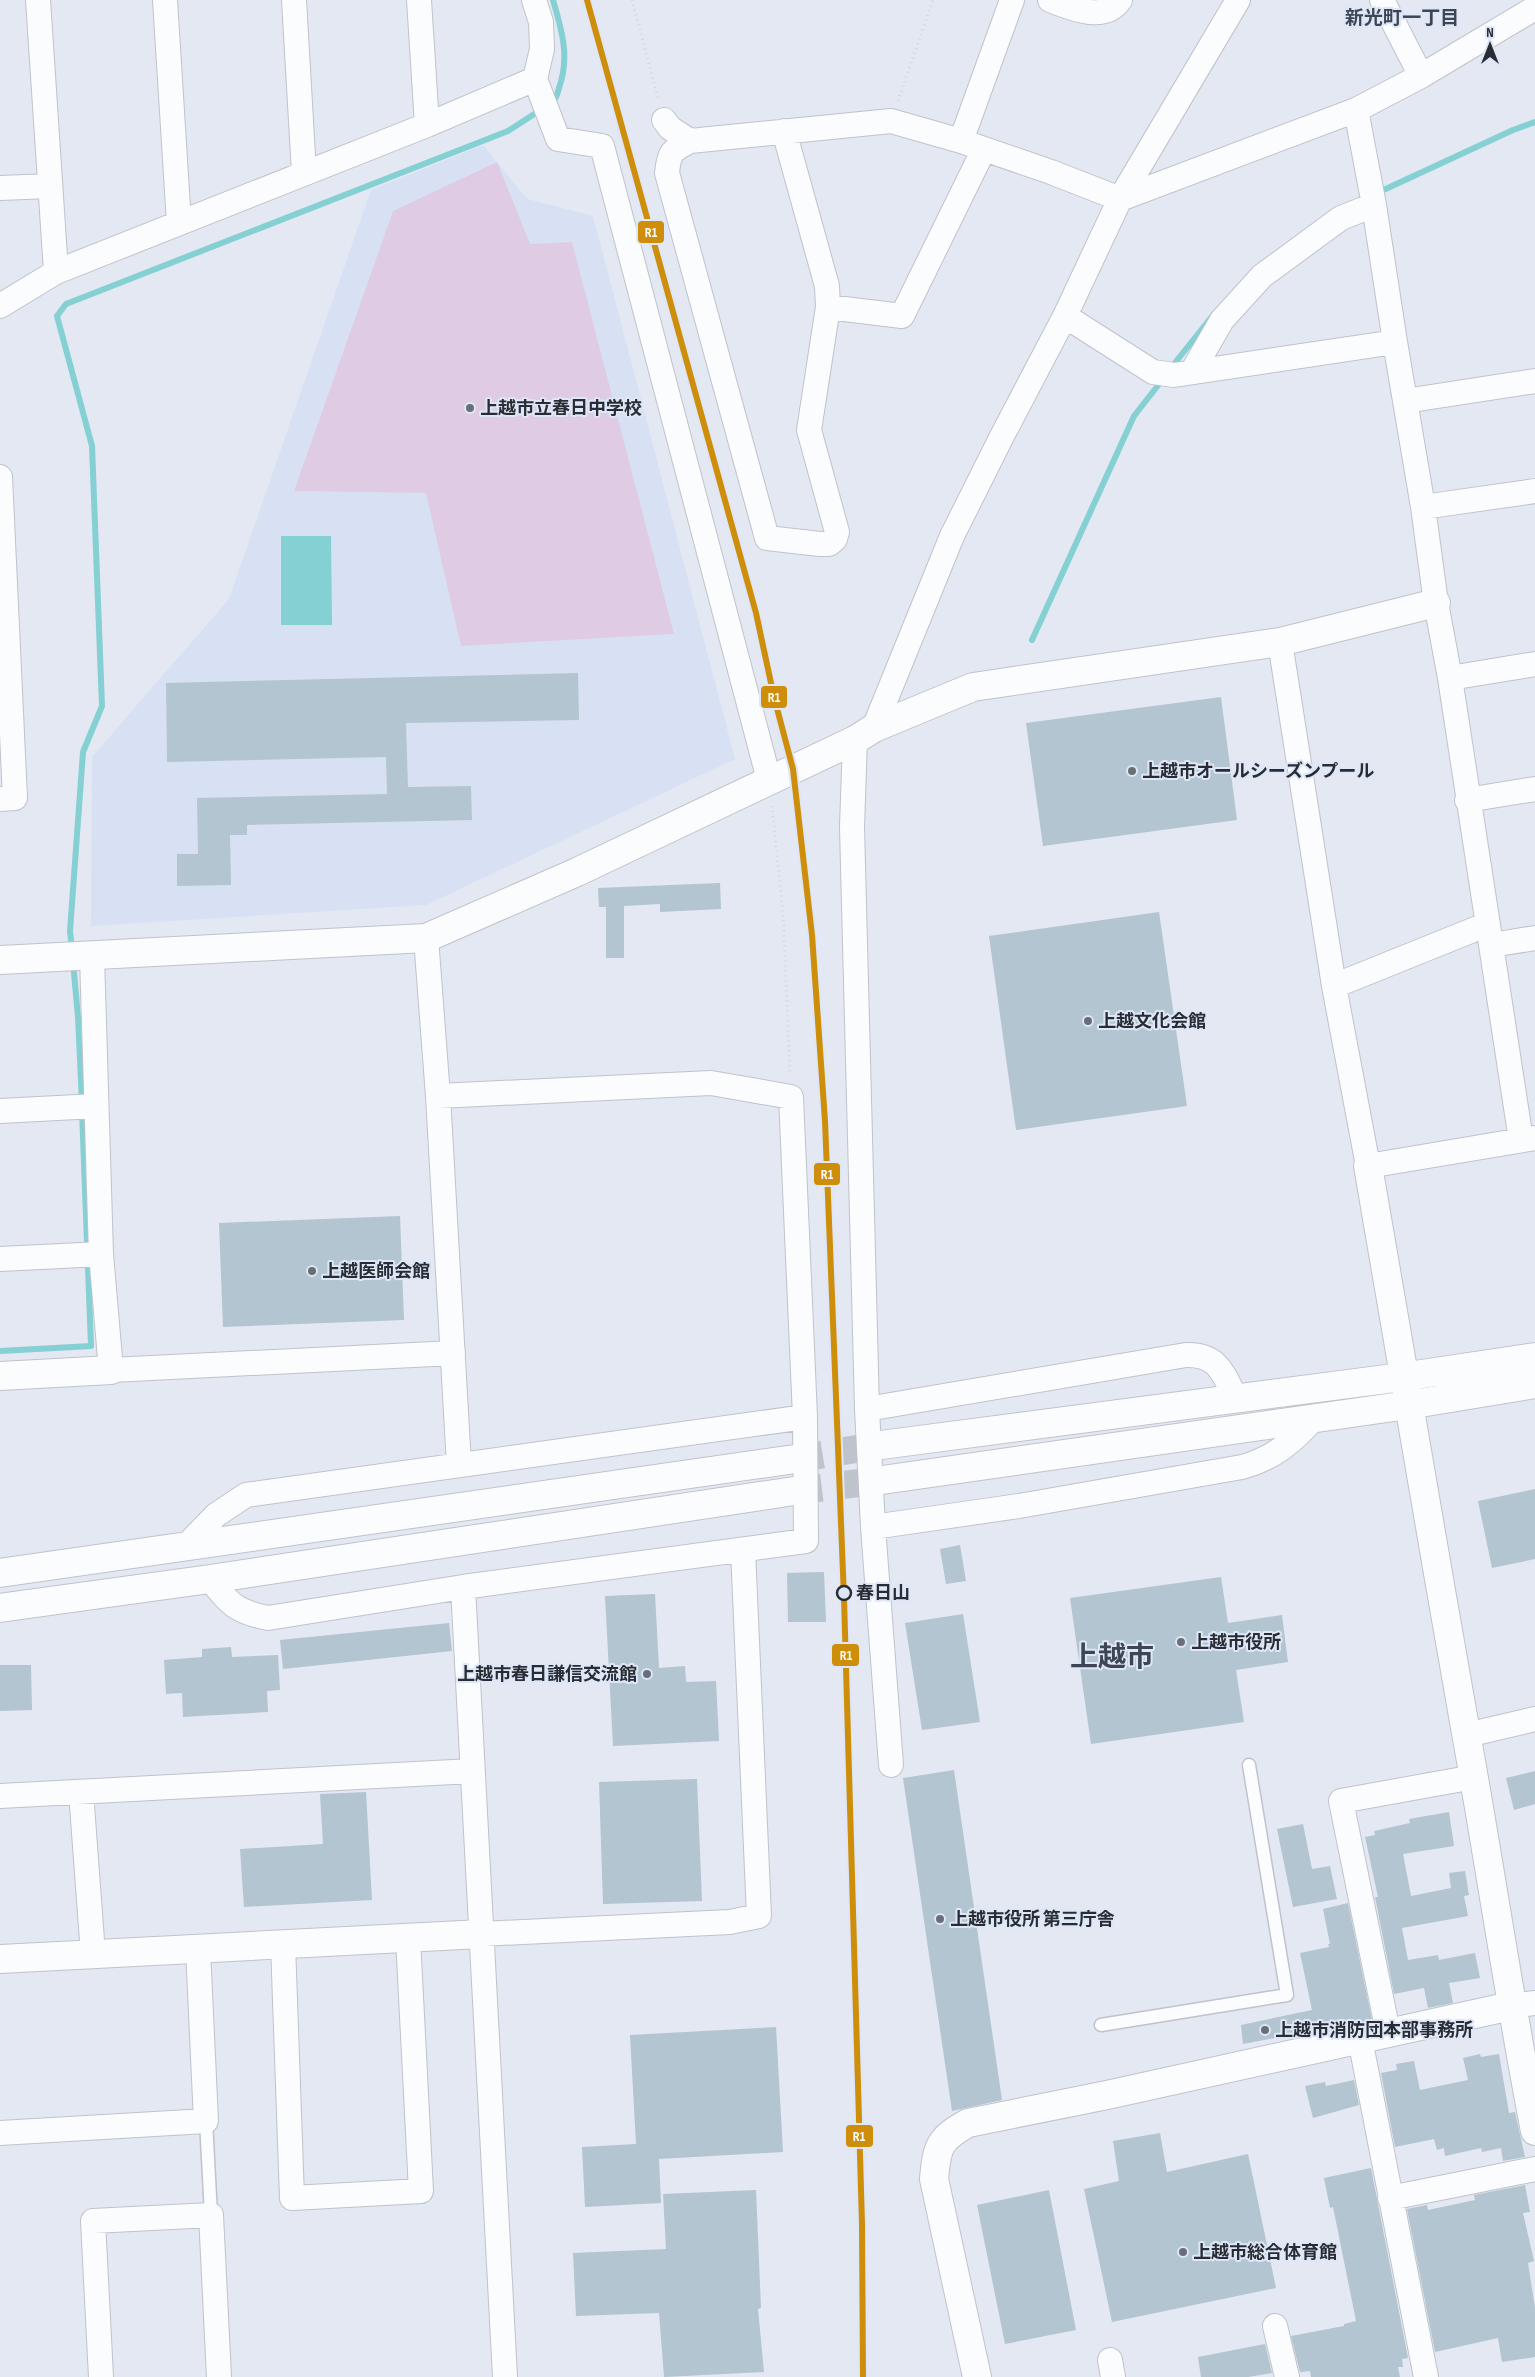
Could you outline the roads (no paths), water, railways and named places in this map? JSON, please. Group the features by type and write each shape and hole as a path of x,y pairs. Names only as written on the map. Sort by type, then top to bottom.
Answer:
{"street":[{"path":"38,0 56,272"},
{"path":"165,0 179,223"},
{"path":"294,0 304,172"},
{"path":"419,0 427,125"},
{"path":"534,0 541,22 542,49 535,79 558,140 602,146 769,780"},
{"path":"961,141 1012,0"},
{"path":"1050,0 1078,11 1104,11 1117,4 1120,0"},
{"path":"891,1765 873,1527 867,1409 852,827 865,734 952,536 1065,316 1120,199 1238,0"},
{"path":"1382,0 1421,76"},
{"path":"784,131 827,286 828,307 809,430 837,532 835,539 829,544 767,538 667,172 668,157 674,150 690,141 784,131 891,121 961,141 1051,172 1120,199 1356,110 1421,76 1535,8"},
{"path":"0,306 56,272 304,172 427,125 535,79"},
{"path":"1356,110 1374,205 1395,342 1424,507 1436,603 1450,678 1490,935 1528,1139 1368,1166"},
{"path":"664,120 670,128 690,141"},
{"path":"828,307 902,316 984,149"},
{"path":"0,188 50,186"},
{"path":"1192,372 1222,320 1262,276 1341,218 1374,205"},
{"path":"1065,316 1153,372 1174,375 1395,342"},
{"path":"1405,401 1535,381"},
{"path":"0,477 14,798 0,799"},
{"path":"1424,507 1535,491"},
{"path":"0,960 92,957 426,938 577,872 865,734 973,687 1280,642 1436,603"},
{"path":"1280,642 1334,986 1368,1166 1402,1377 1474,1777 1523,2005 1535,2131"},
{"path":"1450,678 1535,664"},
{"path":"1468,800 1535,789"},
{"path":"1334,986 1490,935 1535,938"},
{"path":"426,938 438,1096 459,1465"},
{"path":"92,957 101,1254 111,1370"},
{"path":"210,1580 228,1602 246,1614 268,1618 463,1587 806,1541 806,1416 791,1098 711,1083 438,1096"},
{"path":"0,1111 96,1106"},
{"path":"0,1259 101,1254"},
{"path":"0,1376 453,1353"},
{"path":"867,1409 1200,1354 1212,1360 1222,1370 1236,1399"},
{"path":"881,1445 1402,1377 1535,1357"},
{"path":"882,1480 1408,1405 1535,1384"},
{"path":"185,1547 216,1514 246,1496 806,1416"},
{"path":"873,1527 1019,1506 1242,1468 1263,1462 1295,1439 1315,1417"},
{"path":"0,1573 795,1458"},
{"path":"0,1608 210,1580 794,1491"},
{"path":"0,1959 730,1922 759,1916 744,1550"},
{"path":"463,1587 505,2377"},
{"path":"1467,1735 1535,1719"},
{"path":"0,1796 472,1771"},
{"path":"1388,2032 1341,1801 1474,1777"},
{"path":"81,1792 93,1954"},
{"path":"283,1944 292,2198 421,2191 408,1938"},
{"path":"0,2134 206,2121 198,1949"},
{"path":"977,2377 934,2178 941,2142 954,2131 968,2123 1388,2032 1523,2005"},
{"path":"1360,2039 1426,2377"},
{"path":"1390,2198 1535,2169"},
{"path":"101,2377 93,2221 211,2216 219,2377"},
{"path":"1275,2326 1287,2377"}],"lane":[{"path":"1101,2025 1287,1995 1249,1765"},
{"path":"206,2121 211,2216"}],"water":[{"path":"281,536 331,536 332,625 281,625"}],"waterway":[{"path":"550,104 555,99 558,91 564,66 564,44 553,0"},
{"path":"72,949 70,931 83,752 102,706 92,446 57,316 66,304 508,131 542,109"},
{"path":"1377,193 1513,130 1535,122"},
{"path":"1170,369 1214,314"},
{"path":"1032,640 1134,416 1163,379"},
{"path":"73,962 82,1101"},
{"path":"0,1351 91,1346 82,1111"}],"tunnel":[{"path":"795,1459 881,1445"},
{"path":"794,1491 882,1480"}],"place":[{"name":"上越市立春日中学校","path":"470,408"},
{"name":"上越市オールシーズンプール","path":"1132,771"},
{"name":"上越文化会館","path":"1088,1021"},
{"name":"上越医師会館","path":"312,1271"},
{"name":"春日山","path":"844,1593"},
{"name":"上越市役所","path":"1181,1642"},
{"name":"上越市春日謙信交流館","path":"647,1674"},
{"name":"上越市役所 第三庁舎","path":"940,1919"},
{"name":"上越市消防団本部事務所","path":"1265,2030"},
{"name":"上越市総合体育館","path":"1183,2252"}],"district":[{"name":"新光町一丁目","path":"1402,18"},
{"name":"上越市","path":"1112,1657"}]}
